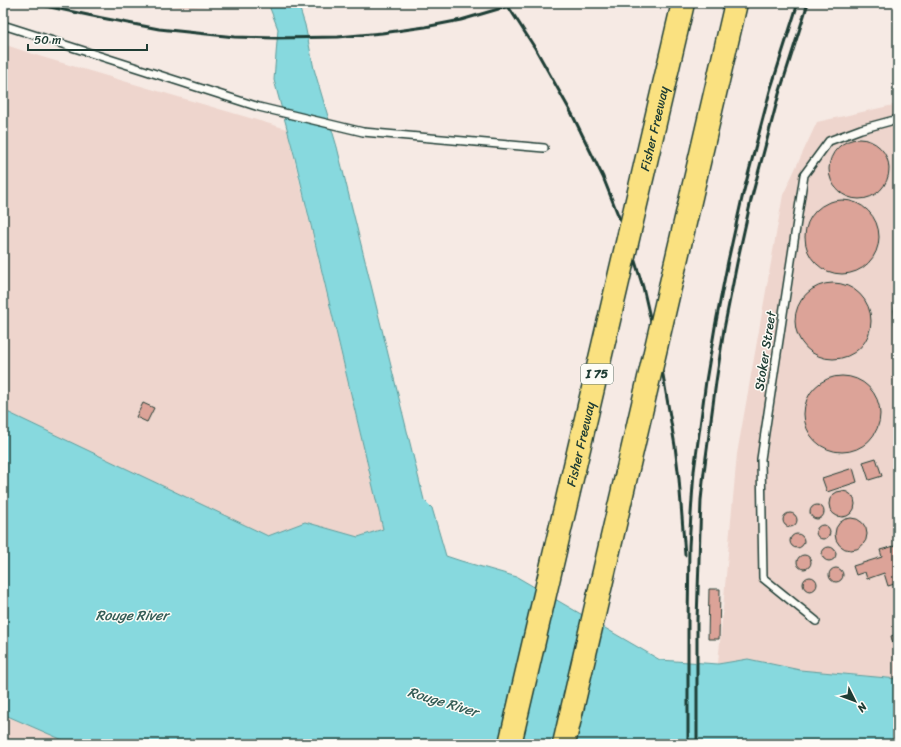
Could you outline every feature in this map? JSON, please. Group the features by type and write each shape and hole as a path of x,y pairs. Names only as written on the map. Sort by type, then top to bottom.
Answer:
{"highway":[{"name":"Fisher Freeway","path":"510,744 683,3"},
{"path":"564,744 736,3"}],"lane":[{"path":"3,25 259,107 339,127 363,132 544,148"},
{"name":"Stoker Street","path":"816,621 763,578 761,459 804,175 829,141 861,129 898,119"}],"shaded area":[{"path":"82,3 246,3 193,7"},
{"path":"3,44 42,57 287,129 383,529 358,537 305,522 268,536 3,410"},
{"path":"898,104 898,679 800,670 748,659 718,664 737,454 783,195 817,122"},
{"path":"3,714 72,744 3,744"}],"water":[{"name":"Rouge River","path":"268,3 298,3 305,25 314,69 337,147 424,500 432,508 446,556 517,577 660,660 718,664 748,659 800,670 898,679 898,744 72,744 3,714 3,410 268,536 305,522 358,537 383,529 295,158 274,80 278,29"}],"building":[{"path":"853,139 865,139 876,144 884,152 889,163 887,181 876,194 865,199 853,199 842,194 834,186 829,175 829,163 834,152 842,144"},
{"path":"842,200 863,206 873,216 879,237 873,258 863,268 842,274 821,268 811,258 805,237 811,216 821,206"},
{"path":"833,283 848,286 860,294 868,306 871,321 868,336 860,348 848,356 833,359 818,356 806,348 798,336 795,321 798,306 806,294 818,286"},
{"path":"898,297 898,330 895,324 894,310"},
{"path":"842,376 857,379 869,387 877,399 880,414 877,429 869,441 857,449 842,452 827,449 815,441 807,429 804,414 807,399 815,387 827,379"},
{"path":"143,403 154,408 147,422 136,417"},
{"path":"876,458 882,476 869,480 863,462"},
{"path":"853,468 857,482 827,492 822,478"},
{"path":"842,491 851,495 855,504 851,513 842,517 833,513 829,504 833,495"},
{"path":"814,505 820,505 824,509 824,515 820,519 814,519 810,515 810,509"},
{"path":"787,513 793,513 797,517 797,523 793,527 787,527 783,523 783,517"},
{"path":"848,518 854,518 864,525 867,534 866,540 860,547 854,550 848,550 838,543 835,537 835,531 842,521"},
{"path":"820,525 826,525 830,529 830,535 826,539 820,539 816,535 816,529"},
{"path":"794,534 800,534 804,538 804,544 800,548 794,548 790,544 790,538"},
{"path":"898,545 898,583 888,586 884,573 867,579 865,572 856,575 853,566 882,557 880,550"},
{"path":"826,547 832,547 836,551 836,557 832,561 826,561 822,557 822,551"},
{"path":"801,555 807,555 811,559 811,565 807,569 801,569 797,565 797,559"},
{"path":"833,568 839,568 843,572 843,578 839,582 833,582 829,578 829,572"},
{"path":"807,577 813,577 817,581 817,587 813,591 807,591 803,587 803,581"},
{"path":"709,589 720,589 719,639 708,639"},
{"path":"898,634 898,664 891,636"}],"railway":[{"path":"37,3 50,7 159,29 235,37 275,38 338,37 425,27 461,20 519,3"},
{"path":"506,3 535,48 572,114 603,177 630,245 643,287 663,375 675,446 685,555"},
{"path":"688,744 689,546 694,471 706,381 715,327 742,198 770,91 798,3"},
{"path":"697,744 697,620 701,500 716,382 724,329 751,200 779,94 808,3"}]}
